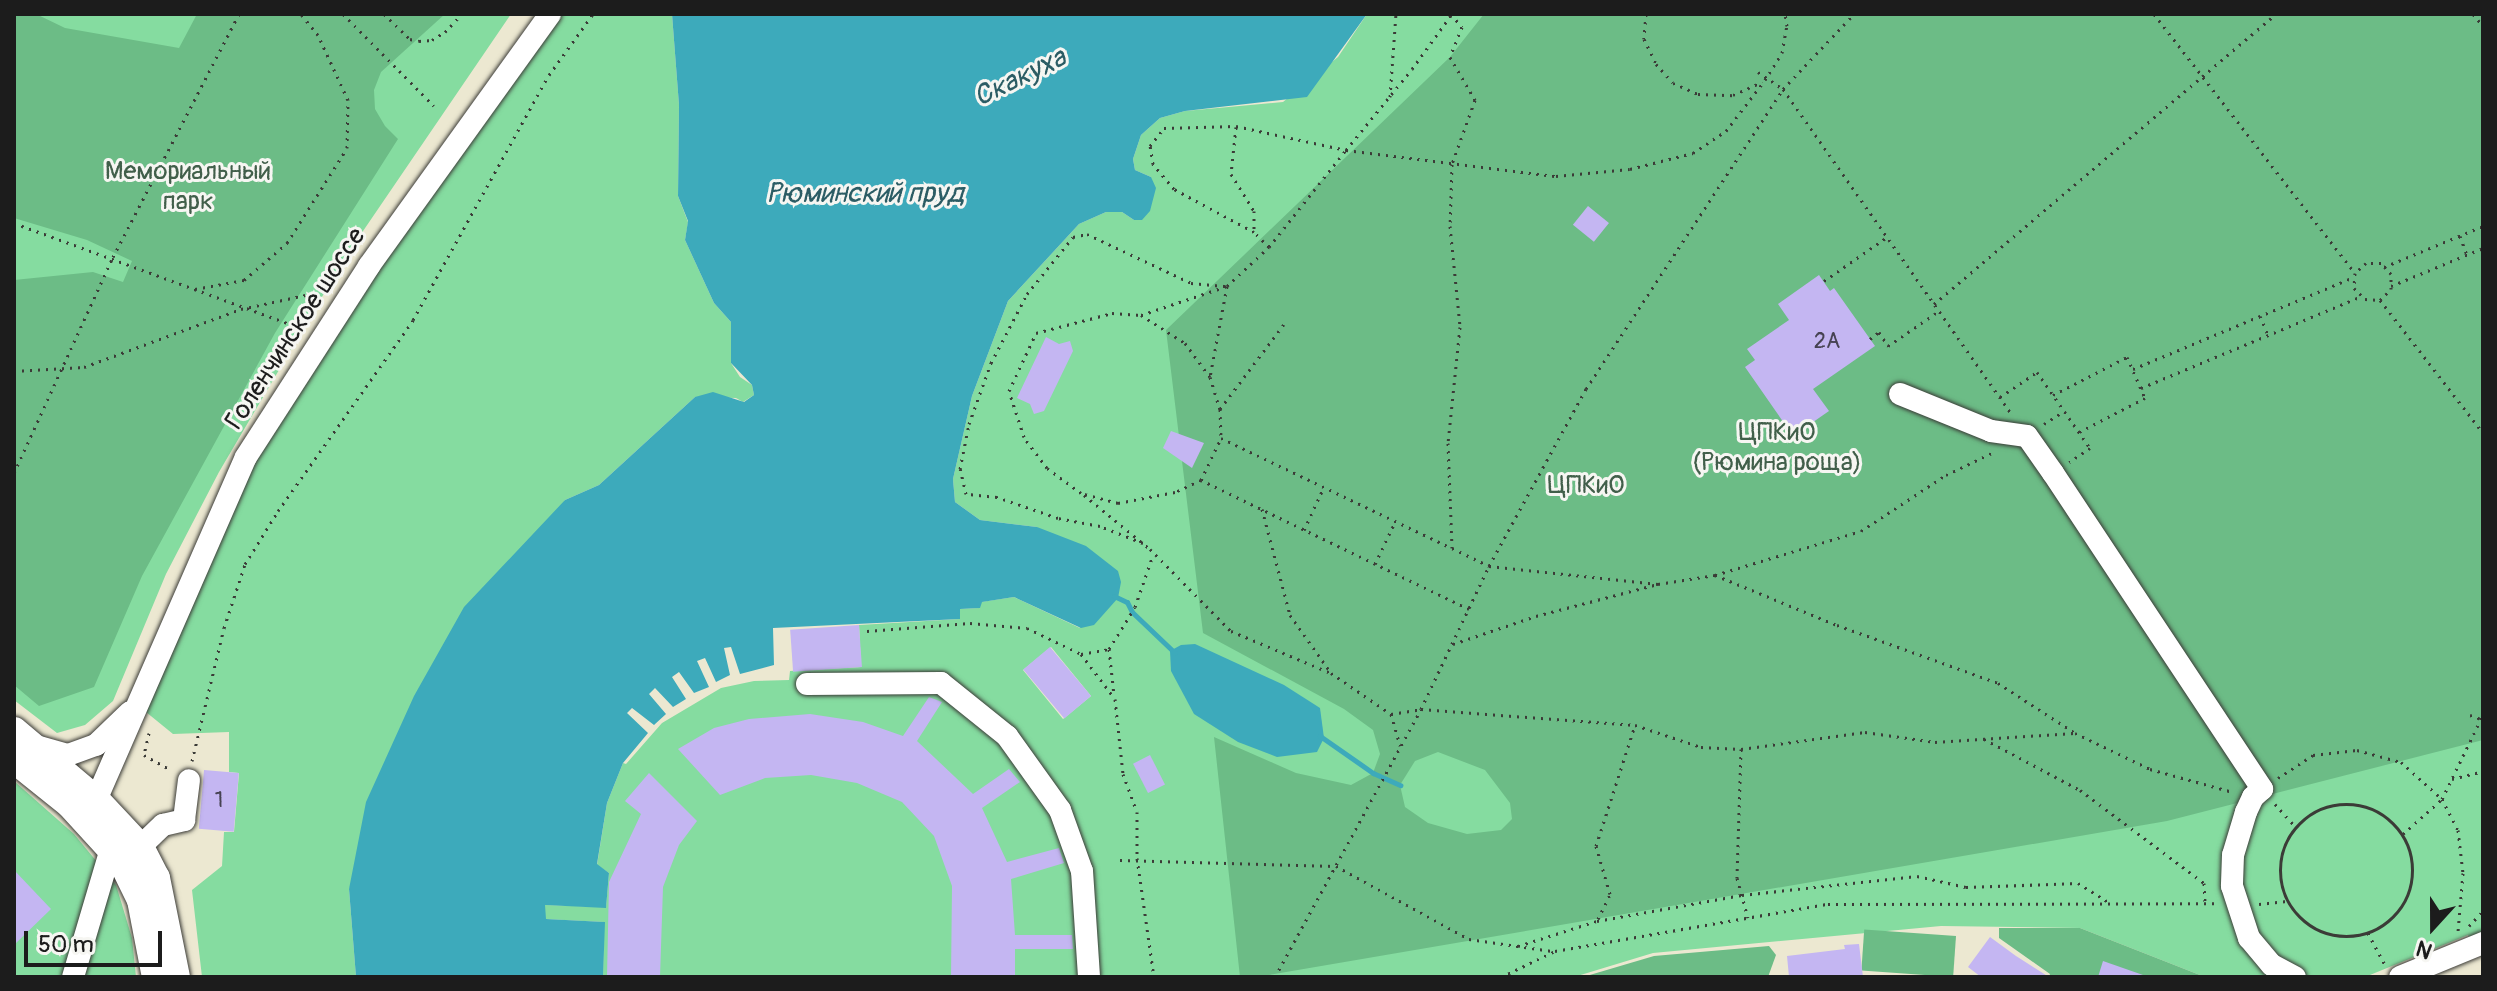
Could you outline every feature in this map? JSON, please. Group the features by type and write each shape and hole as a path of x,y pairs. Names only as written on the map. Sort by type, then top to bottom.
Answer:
{"main road":[{"path":"20,745 83,802 140,847 156,878 176,977"},
{"path":"83,802 111,849 122,861 141,900 156,977"}],"street":[{"name":"Голенчинское шоссе","path":"83,802 139,703 246,457 369,266 550,14"},
{"path":"1900,394 1991,431 2027,436 2053,473 2257,793 2233,855 2232,886 2236,906 2249,938 2272,965 2295,977"},
{"path":"807,684 941,683 1007,736 1060,810 1082,871 1089,977"},
{"name":"Голенчинское шоссе","path":"20,745 68,755 96,745 139,703"},
{"path":"140,847 163,825 184,820 189,780"},
{"path":"73,977 111,849"},
{"path":"2393,974 2483,943"}],"path":[{"path":"14,473 113,257 239,14"},
{"path":"195,289 244,280 287,243 347,148 348,100 318,35 301,14"},
{"path":"343,14 434,106"},
{"path":"384,14 410,39 419,41 432,40 445,32 462,14"},
{"path":"149,730 144,755 189,780 213,672 245,564 278,511 413,320 549,75 593,14"},
{"path":"1390,97 1396,14"},
{"path":"1400,746 1391,714 1331,673 1231,631 1143,543 1047,468 1024,437 1009,391 1036,333 1112,313 1141,315 1227,286 1269,247 1390,97 1451,14 1462,27 1450,57 1475,100 1452,164 1450,226 1460,327 1448,443 1452,549"},
{"path":"1646,14 1644,39 1656,64 1673,83 1698,94 1733,95 1765,80"},
{"path":"1269,247 1254,232 1174,189 1153,164 1150,146 1164,128 1236,126 1346,150 1556,176 1630,169 1693,153 1726,131 1782,53 1787,26 1785,14"},
{"path":"1275,977 1421,709 1489,566 1586,389 1783,89 1854,14"},
{"path":"2154,14 2355,275 2354,288 2362,296 2380,300 2483,433"},
{"path":"1934,304 2276,14"},
{"path":"2473,14 2483,26"},
{"path":"1758,72 1765,80 1783,89 2027,436"},
{"path":"1236,126 1231,174 1254,211 1254,232"},
{"path":"14,223 113,257 241,309 288,323"},
{"path":"2384,267 2483,226"},
{"path":"1143,543 1100,526 1058,518 997,497 966,494 960,469 969,424 991,363 1027,294 1073,237 1087,234 1191,283 1227,286"},
{"path":"2460,236 2467,255"},
{"path":"1824,281 1887,237"},
{"path":"2380,300 2391,286 2483,248"},
{"path":"2133,369 2355,275 2366,263 2384,267 2391,274 2391,286"},
{"path":"1210,377 1227,286"},
{"path":"14,371 84,367 241,309 306,295"},
{"path":"2141,388 2362,296"},
{"path":"1870,339 1879,332 1888,346 1939,311"},
{"path":"1081,493 1118,503 1175,492 1201,480 1221,438 1220,409 1210,377 1185,343 1141,315"},
{"path":"2260,316 2268,335"},
{"path":"1220,409 1284,324"},
{"path":"2053,395 2127,357 2145,398 2079,432"},
{"path":"2000,397 2037,372 2079,432 2090,448 2053,473"},
{"path":"1451,645 1536,616 1658,584 1715,575 1861,531 1946,475 2027,436 2064,411"},
{"path":"1221,438 1489,566 1658,584"},
{"path":"1201,480 1469,609"},
{"path":"1304,530 1324,487"},
{"path":"1262,509 1290,615 1331,673"},
{"path":"1375,564 1395,522"},
{"path":"1153,555 1135,607 1109,649 1123,774 1137,812 1137,858 1154,977"},
{"path":"1715,575 1837,625 1998,683 2075,733 2150,769 2257,793 2295,826"},
{"path":"867,631 970,623 1027,628 1081,654 1115,699"},
{"path":"1081,654 1109,649"},
{"path":"1391,714 1421,709 1635,725 1701,747 1741,749 1865,732 1935,742 2075,733"},
{"path":"2403,834 2442,799 2482,717 2470,715"},
{"path":"1597,921 1610,894 1596,846 1635,725"},
{"path":"1981,737 2080,790 2204,883 2205,902"},
{"path":"1741,749 1737,878 1748,918"},
{"path":"2257,793 2313,755 2357,750 2401,762 2442,799 2458,830 2462,859 2458,937 2483,911"},
{"path":"2452,779 2483,771"},
{"path":"2336,803 2360,804 2383,813 2403,834 2413,866 2409,894 2390,921 2368,933 2343,937 2321,932 2302,920 2287,901 2280,877 2284,845 2295,826 2319,808 2336,803"},
{"path":"1120,860 1137,858 1336,866 1469,939 1555,951"},
{"path":"1518,946 1597,921 1742,895 1917,876 1966,887 2078,883 2111,904"},
{"path":"1501,977 1555,951 1828,904 2205,902 2236,906 2287,901"},
{"path":"2368,933 2393,974"}],"green space":[{"name":"Мемориальный парк","path":"14,14 511,14 346,256 219,472 166,574 113,701 85,725 57,733 14,700"},
{"name":"Мемориальный парк","path":"14,14 36,14 65,28 179,48 197,14 445,14 381,72 374,90 375,109 385,126 398,139 275,333 142,576 94,687 39,706 14,685 14,280 93,272 123,282 132,261 87,240 14,218"},
{"path":"550,14 672,14 679,105 678,196 688,222 685,240 714,303 731,322 731,363 740,377 752,385 754,395 743,402 736,398 695,397 599,485 565,500 349,889 356,977 202,977 192,890 222,866 224,832 234,832 239,773 229,772 229,732 173,734 146,712 246,457"},
{"name":"ЦПКиО (Рюмина роща)","path":"1367,14 2483,14 2483,948 2476,951 2468,935 2365,977 2205,977 2080,928 1941,926 1653,953 1574,977 603,977 604,922 545,919 545,905 606,907 609,873 597,865 607,803 623,763 626,764 662,723 721,688 754,681 789,680 790,671 861,667 859,625 960,619 960,609 979,608 981,602 1014,597 1080,628 1037,527 980,520 955,502 953,479 972,396 1008,301 1079,224 1106,212 1122,212 1134,220 1151,177 1135,170 1133,159 1141,135 1160,118 1185,111 1283,102 1338,57","holes":["1051,647 1091,696 1063,719 1023,670"]},
{"name":"ЦПКиО (Рюмина роща)","path":"1484,14 2483,14 2483,740 2167,821 1257,977 1240,977 1214,737 1296,773 1351,785 1373,773 1380,754 1373,730 1344,709 1203,633 1166,330 1450,57","holes":["1438,752 1485,770 1510,803 1512,819 1501,830 1467,834 1428,823 1405,807 1400,785 1415,761"]},
{"path":"14,781 74,834 116,885 132,938 136,977 14,977"},
{"path":"1999,928 2080,928 2205,977 2049,977 2050,974 1999,938"},
{"path":"1864,930 1956,936 1953,977 1861,970"},
{"path":"1769,946 1776,955 1768,977 1583,977 1654,956"}],"water":[{"name":"Рюминский пруд","path":"672,14 1367,14 1307,97 1185,111 1160,118 1141,135 1133,159 1135,170 1151,177 1156,188 1150,211 1142,220 1134,220 1122,212 1106,212 1079,224 1008,301 972,396 953,479 955,502 980,520 1037,527 1086,546 1118,571 1121,582 1118,598 1094,625 1081,628 1014,597 982,602 980,608 960,609 960,619 773,628 774,665 740,674 731,647 724,648 730,675 716,682 705,658 697,661 709,687 694,693 679,672 672,677 686,699 673,707 655,688 649,694 666,714 654,725 632,708 627,713 648,733 623,763 607,803 597,864 609,873 606,908 545,905 546,919 605,922 603,977 356,977 349,889 366,802 414,696 464,607 565,500 599,485 695,397 713,392 744,402 754,395 752,385 731,363 731,322 714,303 685,240 688,221 678,196 679,105"},
{"path":"1195,644 1284,685 1320,708 1324,738 1317,752 1277,757 1238,742 1194,714 1171,671 1170,651 1181,645"}],"building":[{"path":"1588,206 1609,223 1594,242 1573,225"},
{"path":"1819,275 1830,291 1834,288 1875,346 1813,389 1829,411 1793,436 1745,367 1755,360 1747,349 1789,320 1778,304"},
{"path":"1046,337 1059,344 1070,341 1073,351 1044,411 1034,414 1030,404 1017,398"},
{"path":"1171,431 1204,443 1192,468 1163,448"},
{"path":"859,625 862,667 793,672 790,630"},
{"path":"1050,647 1091,696 1064,719 1023,669"},
{"path":"929,697 942,702 917,741 973,794 1009,769 1020,782 982,808 1007,862 1059,848 1064,863 1011,879 1015,935 1072,935 1073,949 1015,949 1015,977 951,977 952,886 934,836 902,802 857,783 811,775 765,778 720,795 678,749 714,728 749,719 810,714 863,722 903,736"},
{"path":"1150,755 1165,784 1148,793 1133,764"},
{"path":"204,770 239,773 234,832 199,829"},
{"path":"649,773 697,821 679,845 663,887 660,977 607,977 609,882 641,814 625,801"},
{"path":"14,870 51,909 14,945"},
{"path":"1990,937 2049,977 1981,977 1968,967"},
{"path":"1859,944 1863,977 1789,977 1787,956 1845,949 1844,945"},
{"path":"2103,961 2143,975 2098,977"}],"waterway":[{"path":"1114,596 1127,602 1132,612 1175,653"},
{"path":"1320,736 1373,773 1400,785"}],"water label":[{"name":"Скакуха","path":"1020,78"}],"park label":[{"name":"ЦПКиО","path":"1586,486"}]}
